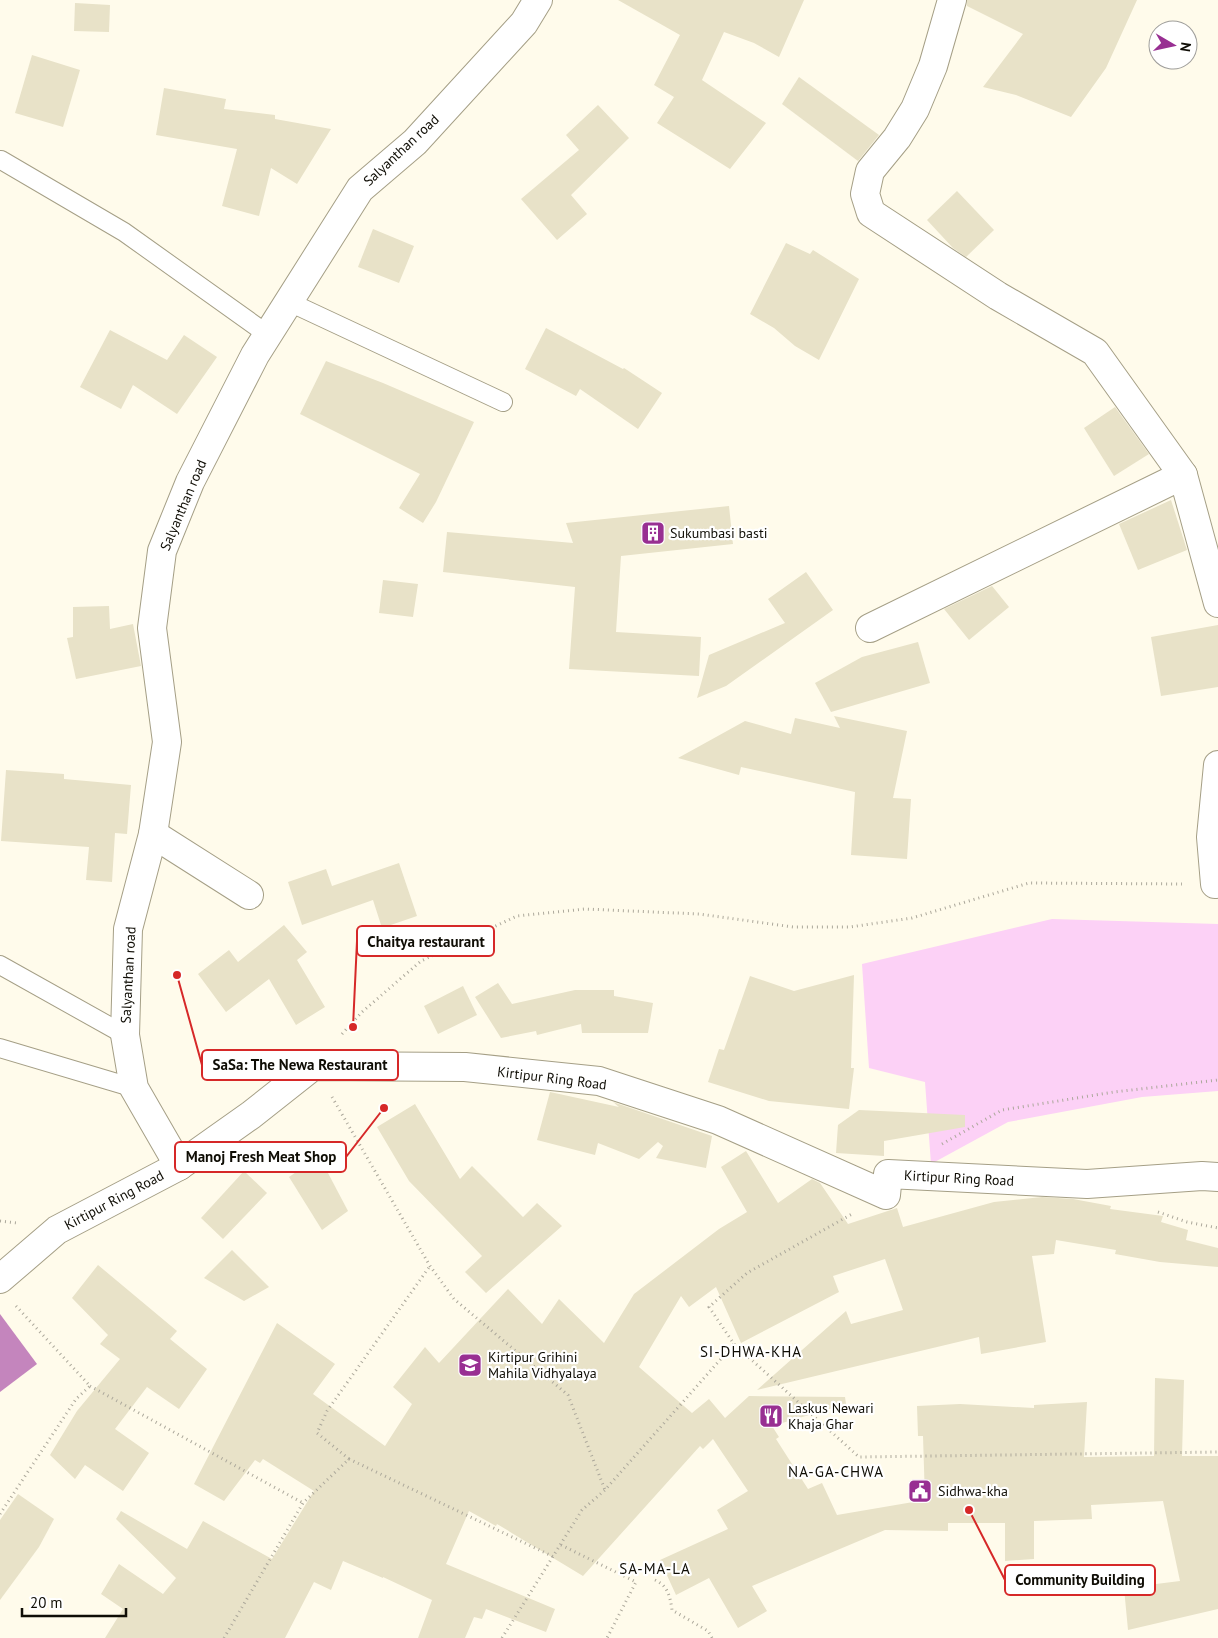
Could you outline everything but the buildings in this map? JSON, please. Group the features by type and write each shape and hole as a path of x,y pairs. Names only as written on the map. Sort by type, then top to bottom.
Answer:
{"street":[{"name":"Salyanthan road","path":"179,1166 134,1088 125,1036 128,929 153,834 167,742 152,628 162,551 190,482 267,334 360,189 415,142 524,23 538,0"},
{"path":"952,0 933,66 915,109 897,138 870,171 865,194 871,214 998,296 1095,352 1183,475 1218,603"},
{"path":"870,628 1183,475"},
{"path":"1215,884 1211,837 1218,765"},
{"path":"153,834 249,895"},
{"name":"Kirtipur Ring Road","path":"0,1279 57,1230 179,1166 251,1115 314,1066 465,1067 599,1081 718,1120 886,1195 888,1174 1087,1184 1202,1176 1218,1177"}],"lane":[{"path":"1,160 124,232 267,334"},
{"path":"288,302 503,402"},
{"path":"0,965 125,1036"},
{"path":"0,1048 134,1088"}],"path":[{"path":"605,1490 568,1395 454,1299 430,1266 314,1066 362,1012 421,961 517,916 585,909 699,914 793,927 850,927 912,918 1029,883 1215,884"},
{"path":"936,1147 1002,1110 1114,1092 1218,1080"},
{"path":"886,1195 747,1273 709,1307 734,1344 859,1457 1218,1452"},
{"path":"430,1266 327,1411 317,1433 349,1459 554,1557"},
{"path":"13,1303 90,1386 303,1503"},
{"path":"502,1638 582,1510 605,1490 734,1344"},
{"path":"0,1514 76,1399 90,1386"},
{"path":"224,1638 303,1503 349,1459"},
{"path":"561,1545 636,1582 607,1638"},
{"path":"655,1580 663,1584 670,1595 672,1610 708,1631 712,1638"}],"shaded area":[{"path":"1052,919 1218,924 1218,1091 1142,1097 1008,1122 931,1164 925,1082 869,1068 862,964"},
{"path":"0,1314 37,1364 0,1392"}],"place":[{"name":"Sukumbasi basti","path":"653,533"},
{"name":"SaSa: The Newa Restaurant","path":"177,975"},
{"name":"Chaitya restaurant","path":"353,1027"},
{"name":"Manoj Fresh Meat Shop","path":"384,1108"},
{"name":"Kirtipur Grihini Mahila Vidhyalaya","path":"470,1365"},
{"name":"Laskus Newari Khaja Ghar","path":"771,1416"},
{"name":"Sidhwa-kha","path":"920,1491"},
{"name":"Community Building","path":"969,1510"}],"district":[{"name":"SI-DHWA-KHA","path":"751,1352"},
{"name":"NA-GA-CHWA","path":"836,1472"},
{"name":"SA-MA-LA","path":"655,1569"}]}
